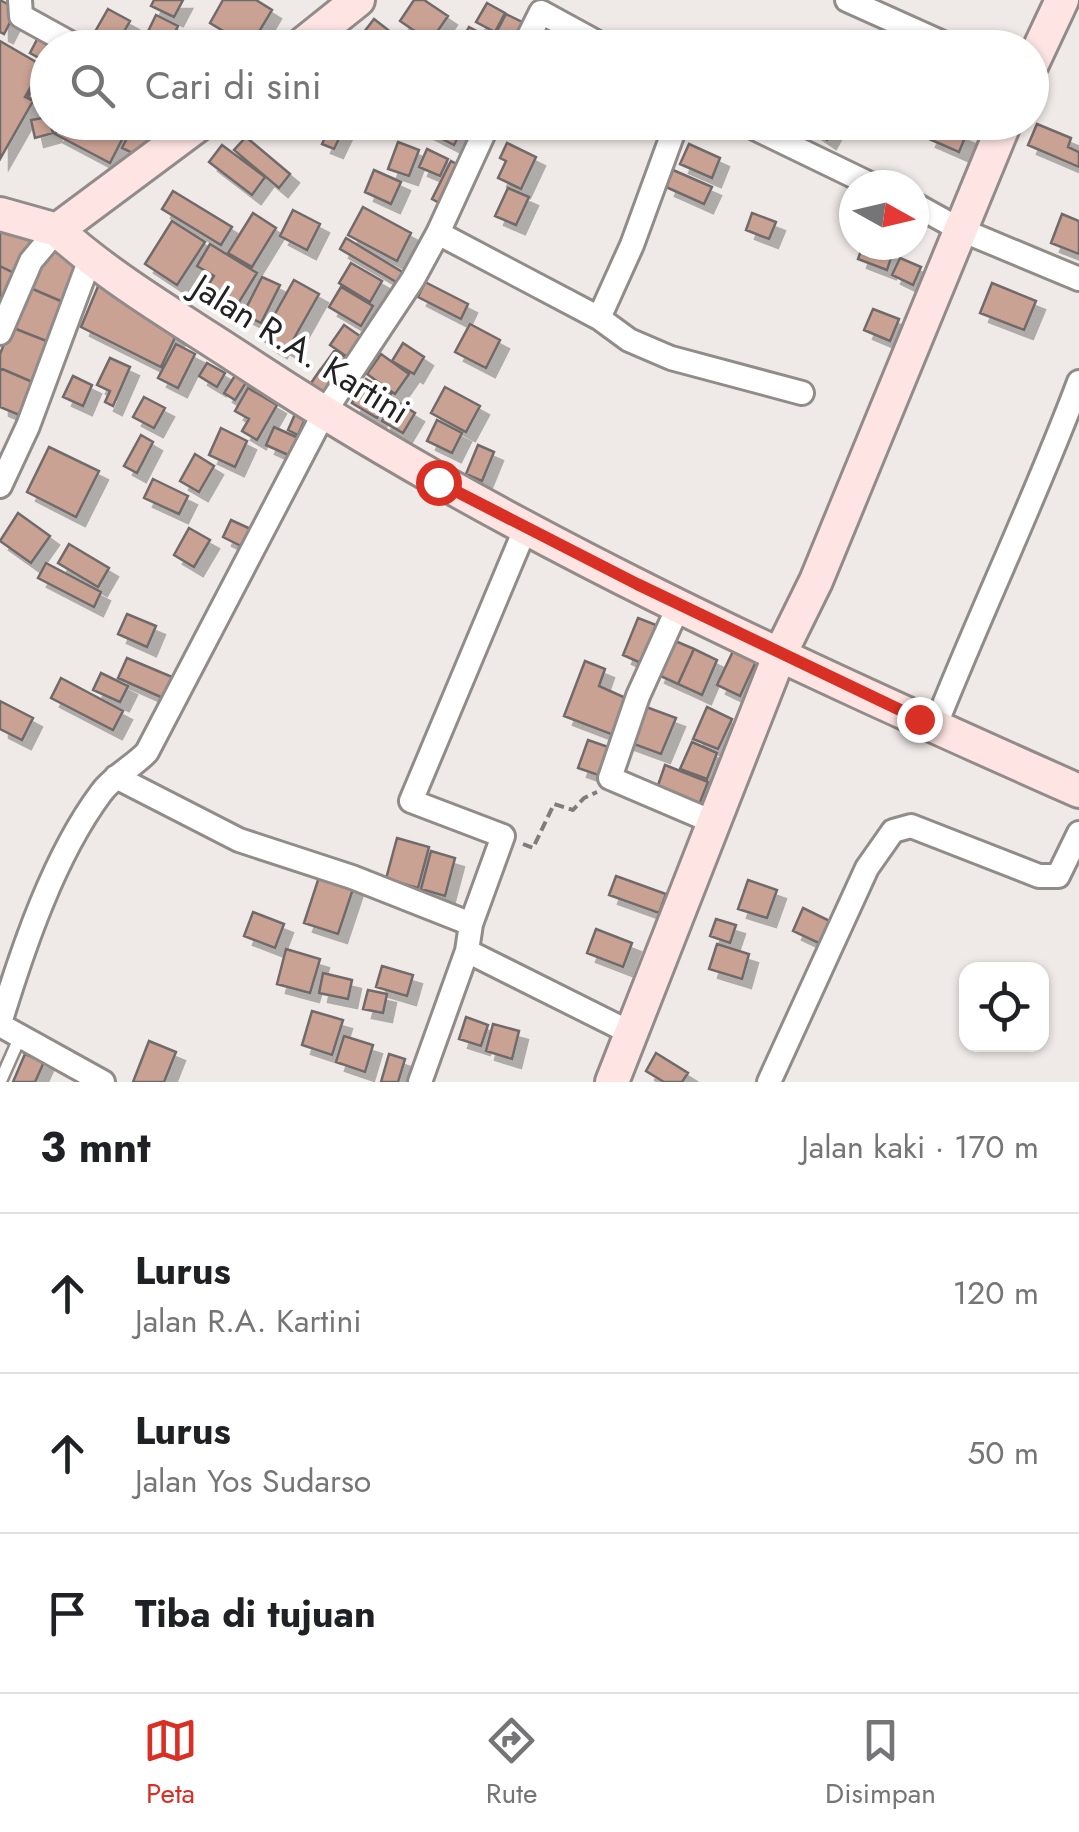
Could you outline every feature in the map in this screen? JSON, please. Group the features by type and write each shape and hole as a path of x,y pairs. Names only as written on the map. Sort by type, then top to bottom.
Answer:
{"street":[{"path":"20,0 21,16 46,30"},
{"path":"320,30 358,0"},
{"path":"847,0 914,30"},
{"path":"1048,30 1062,0"},
{"path":"533,30 544,6 580,30"},
{"path":"0,333 31,262 58,230 179,140"},
{"path":"103,1082 6,1028 38,917 73,836 102,790 147,752 324,413 413,279 438,234 481,140"},
{"path":"599,318 632,245 670,140"},
{"path":"779,140 841,170"},
{"path":"612,1082 780,654 816,581 997,140"},
{"path":"929,212 1079,280"},
{"path":"0,214 58,230"},
{"name":"Jalan R.A. Kartini","path":"58,230 90,259 324,413 438,482 780,654 1079,791"},
{"path":"438,234 599,318 628,340 671,358 802,394"},
{"path":"0,486 49,372 90,259"},
{"path":"936,727 976,624 1051,458 1079,382"},
{"path":"420,1082 503,836 411,801 526,527"},
{"path":"680,605 626,724 610,778 713,822"},
{"path":"116,777 239,840 471,924"},
{"path":"769,1082 867,868 893,831 910,826 1039,876 1058,876 1079,833"},
{"path":"467,950 629,1032"}],"lane":[{"path":"0,1082 6,1028"}],"path":[{"path":"503,836 533,848 554,804 573,810 610,778"}],"building":[{"path":"0,0 17,9 4,34 0,32"},
{"path":"154,0 183,0 174,17 151,6"},
{"path":"223,0 256,0 272,10 260,30 222,30 210,23"},
{"path":"414,0 424,0 448,16 438,30 413,30 400,21"},
{"path":"487,3 505,13 496,30 476,22"},
{"path":"108,9 130,21 125,30 96,30"},
{"path":"506,14 532,27 529,30 498,30"},
{"path":"156,15 178,26 176,30 149,30"},
{"path":"374,19 388,30 366,30"},
{"path":"0,41 30,58 30,88 25,97 30,100 30,106 0,159"},
{"path":"1049,129 1071,138 1068,147 1079,152 1079,167 1028,145 1030,140 1049,140"},
{"path":"66,140 122,140 110,163"},
{"path":"126,140 157,140 147,160 122,148"},
{"path":"243,140 250,140 290,174 279,188 234,150"},
{"path":"324,140 338,140 334,149 322,144"},
{"path":"932,140 964,140 959,152"},
{"path":"398,142 419,150 409,176 388,169"},
{"path":"507,143 536,157 521,189 498,178 506,161 500,158"},
{"path":"689,144 720,158 712,178 680,164"},
{"path":"222,145 265,177 252,195 209,162"},
{"path":"427,149 448,159 440,176 419,167"},
{"path":"451,161 466,169 447,207 432,199"},
{"path":"374,170 401,182 391,204 365,192"},
{"path":"673,170 712,187 704,204 666,187"},
{"path":"508,188 529,197 516,225 495,216"},
{"path":"173,191 232,227 221,245 162,209"},
{"path":"363,207 411,233 397,261 348,235"},
{"path":"293,210 320,224 307,250 280,236"},
{"path":"253,213 276,228 252,267 228,253"},
{"path":"752,213 776,222 769,239 746,230"},
{"path":"1062,214 1079,221 1079,254 1051,243"},
{"path":"0,218 41,238 22,277 0,266"},
{"path":"172,221 205,242 177,285 145,264"},
{"path":"346,238 409,276 403,286 340,249"},
{"path":"210,244 257,273 236,307 206,289 214,276 197,266"},
{"path":"44,247 86,265 70,305 28,287"},
{"path":"861,260 890,260 887,270"},
{"path":"899,260 921,267 913,285 892,275"},
{"path":"351,263 382,281 370,302 339,283"},
{"path":"0,266 22,277 0,315"},
{"path":"104,272 182,323 161,367 81,327"},
{"path":"262,277 280,285 261,323 243,314"},
{"path":"294,280 319,294 288,349 280,345 278,349 266,342 268,338 263,335"},
{"path":"425,282 468,304 461,319 418,297"},
{"path":"992,283 1036,301 1024,330 980,313"},
{"path":"28,287 70,305 54,344 11,327"},
{"path":"341,287 373,306 361,326 329,307"},
{"path":"873,309 899,319 890,341 864,330"},
{"path":"470,324 500,340 486,368 455,352"},
{"path":"344,325 370,343 356,363 330,345"},
{"path":"11,327 54,344 37,384 0,368 0,354"},
{"path":"403,343 424,357 414,374 392,361"},
{"path":"176,344 195,354 178,388 158,378"},
{"path":"335,350 355,364 342,384 321,369"},
{"path":"381,354 409,374 395,394 367,374"},
{"path":"110,358 130,367 113,406 105,402 110,391 97,385"},
{"path":"207,363 225,373 217,387 199,376"},
{"path":"0,368 37,384 24,417 0,407"},
{"path":"320,370 342,385 330,401 309,386"},
{"path":"236,374 247,381 235,400 224,393"},
{"path":"73,376 92,385 83,406 63,397"},
{"path":"366,379 391,394 377,418 352,403"},
{"path":"445,387 480,406 466,432 431,413"},
{"path":"248,388 277,405 257,440 242,431 249,419 235,411"},
{"path":"144,397 165,408 154,428 133,417"},
{"path":"394,400 415,413 403,433 382,421"},
{"path":"296,412 306,417 298,435 288,430"},
{"path":"437,420 462,433 452,453 427,441"},
{"path":"274,427 305,441 297,459 266,445"},
{"path":"221,428 247,441 235,467 209,455"},
{"path":"141,435 153,442 137,473 124,466"},
{"path":"478,445 494,452 482,481 466,474"},
{"path":"49,447 99,471 76,517 27,492"},
{"path":"195,454 214,466 199,492 180,481"},
{"path":"153,479 188,496 179,514 144,498"},
{"path":"18,513 50,536 31,563 0,541"},
{"path":"231,520 255,531 247,549 223,537"},
{"path":"189,528 210,540 194,567 174,555"},
{"path":"69,544 109,568 98,587 58,563"},
{"path":"46,563 101,592 94,607 38,578"},
{"path":"127,614 156,626 147,647 118,634"},
{"path":"638,618 656,625 641,663 623,655"},
{"path":"673,640 694,649 678,684 656,674"},
{"path":"736,645 758,657 740,696 717,685"},
{"path":"694,649 717,660 702,695 678,684"},
{"path":"127,658 172,677 163,698 118,678"},
{"path":"585,661 605,669 599,686 630,700 616,736 564,716"},
{"path":"101,673 128,686 120,702 93,690"},
{"path":"61,678 123,711 113,730 51,698"},
{"path":"0,701 33,718 22,740 0,729"},
{"path":"638,704 676,718 661,754 623,740"},
{"path":"707,707 732,719 718,749 693,739"},
{"path":"588,740 611,748 601,776 578,768"},
{"path":"692,742 717,753 707,779 680,769"},
{"path":"665,765 708,782 696,812 655,794"},
{"path":"397,838 429,847 418,888 386,879"},
{"path":"431,851 455,858 445,896 421,889"},
{"path":"320,874 354,886 338,934 304,923"},
{"path":"616,876 666,894 659,913 609,895"},
{"path":"748,880 777,890 767,918 738,909"},
{"path":"803,908 834,923 823,945 793,931"},
{"path":"253,912 284,924 275,948 244,936"},
{"path":"716,919 736,925 730,943 710,936"},
{"path":"596,929 632,943 623,967 587,953"},
{"path":"717,944 749,954 742,979 709,969"},
{"path":"286,949 320,959 310,993 277,984"},
{"path":"382,966 413,975 407,996 376,987"},
{"path":"323,973 352,980 348,999 319,993"},
{"path":"368,990 387,994 383,1013 363,1009"},
{"path":"312,1011 343,1020 332,1055 302,1045"},
{"path":"466,1017 488,1025 481,1046 459,1039"},
{"path":"493,1024 519,1031 512,1059 486,1051"},
{"path":"344,1036 373,1045 365,1072 336,1062"},
{"path":"149,1041 176,1052 164,1082 133,1082"},
{"path":"656,1053 688,1073 682,1082 664,1082 646,1071"},
{"path":"25,1054 44,1062 35,1082 13,1082"},
{"path":"389,1054 405,1059 398,1082 381,1082"}],"route":[{"path":"438,482 637,584 919,719"}]}
